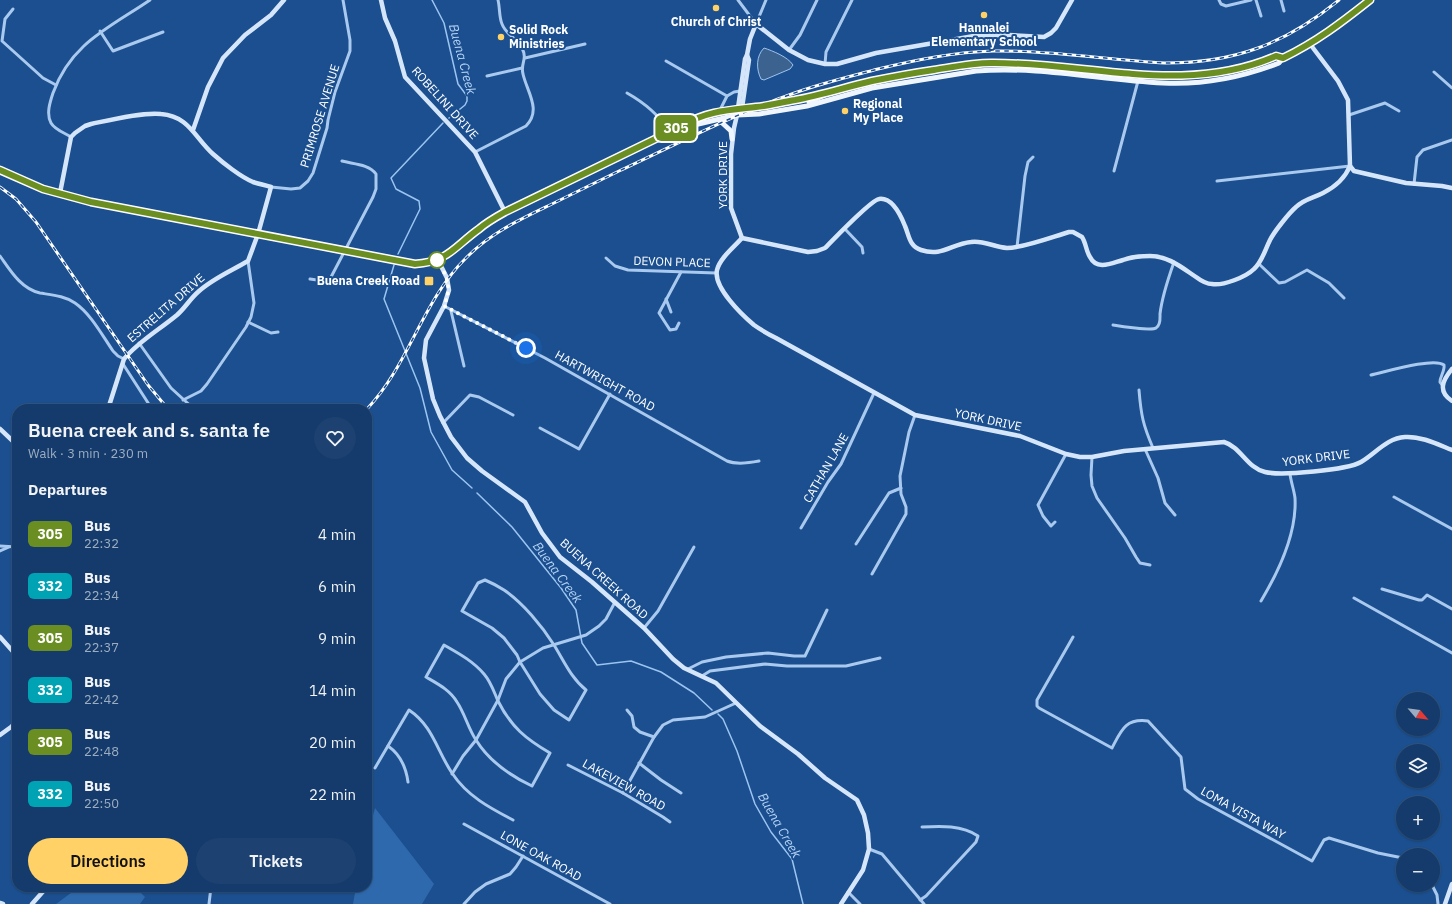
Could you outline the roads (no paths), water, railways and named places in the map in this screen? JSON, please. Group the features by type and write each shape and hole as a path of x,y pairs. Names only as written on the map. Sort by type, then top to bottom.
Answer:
{"main road":[{"path":"737,115 759,114 807,106 872,88 956,73 976,71 1038,71 1138,81 1176,83 1230,78 1280,63 1283,58 1310,44 1337,26 1370,0"},
{"path":"0,170 36,186 91,202 415,264 438,260 457,247 478,229 505,212 684,125 694,118 719,112 740,108 757,107 894,77 954,66 990,63 1039,64 1163,76 1194,76 1228,71 1261,62 1276,56 1283,58"},
{"path":"684,125 694,125 737,115 813,102 830,92"},
{"path":"719,120 731,131 732,138"}],"street":[{"path":"60,194 71,137 54,127 49,118 50,102 56,85 63,70 84,44 100,31 150,0"},
{"path":"193,130 208,87 223,58 245,35 271,15 284,0"},
{"name":"PRIMROSE AVENUE","path":"71,137 85,126 91,124 149,114 161,114 180,120 193,130 216,157 253,182 271,187 291,189 300,188 313,174 327,128 335,92 350,51 350,40 343,0"},
{"path":"475,152 526,126 532,119 533,102 522,68 525,58 521,46 506,32 502,23 498,0"},
{"path":"738,0 756,24 789,50 808,60 825,64 837,64 876,54 974,36 1009,35 1044,37 1056,28 1072,0"},
{"path":"740,108 749,60 748,55 750,39 766,0"},
{"path":"789,50 800,35 817,0"},
{"path":"825,64 826,52 852,0"},
{"path":"1219,0 1221,4 1226,6 1235,2 1251,0"},
{"path":"1256,0 1261,16"},
{"path":"1281,0 1284,11"},
{"name":"ROBELINI DRIVE","path":"381,1 385,18 395,41 405,77 475,152 505,212"},
{"path":"14,9 5,19 2,41 43,78 56,85"},
{"path":"100,31 113,51 163,32"},
{"path":"525,58 585,44"},
{"path":"716,273 719,264 742,238 808,252 825,248 865,208 879,199 886,200 892,204 906,226 908,236 912,244 920,249 935,253 961,243 977,241 1006,248 1017,247 1073,232 1082,237 1090,257 1099,264 1110,264 1123,260 1149,256 1168,259 1200,280 1211,284 1221,284 1234,280 1253,270 1259,264 1270,238 1295,207 1306,199 1323,193 1335,185 1346,176 1350,166 1349,115 1346,93 1330,69 1310,44"},
{"path":"740,108 740,91 745,59 748,55"},
{"path":"666,61 727,96"},
{"path":"487,76 522,68"},
{"path":"1434,72 1452,88"},
{"path":"1114,170 1138,81"},
{"path":"719,112 727,96 734,92 740,91"},
{"path":"627,93 659,117 670,131"},
{"path":"1349,115 1385,103 1399,111"},
{"name":"YORK DRIVE","path":"740,108 734,128 730,154 731,208 742,238"},
{"path":"1414,184 1417,156 1423,150 1452,140"},
{"path":"1017,247 1025,176 1028,162 1033,157"},
{"path":"310,279 324,281 330,279 374,197 376,189 376,174 369,167 342,161"},
{"path":"1217,181 1350,166"},
{"path":"1350,166 1354,171 1414,184 1452,188"},
{"path":"183,400 201,391 207,384 248,322 254,303 248,261 258,234 271,187"},
{"path":"845,229 862,247 863,253"},
{"path":"0,256 12,273 22,283 39,293 60,296 73,301 78,305 88,316 113,351 124,362 149,404"},
{"name":"DEVON PLACE","path":"606,258 615,266 628,270 716,273"},
{"name":"BUENA CREEK ROAD","path":"438,260 448,282 448,292 444,306 428,334 424,358 433,399 443,423 457,446 467,458 492,480 525,502 542,533 560,557 644,628 673,659 688,670 716,683 760,726 798,754 825,778 856,800 864,815 870,849 863,870 841,904"},
{"name":"ESTRELITA DRIVE","path":"110,404 124,362 139,343 177,315 197,293 213,280 248,261"},
{"path":"1112,325 1132,328 1156,328 1160,320 1166,282 1174,262"},
{"path":"1259,264 1279,283 1285,282 1307,270 1329,283 1344,298"},
{"path":"678,323 676,329 670,330 659,314 681,272"},
{"name":"YORK DRIVE","path":"716,273 720,287 734,305 753,324 914,415 1020,436 1066,454 1080,457 1092,457 1124,451 1224,442 1232,444 1250,464 1264,472 1290,474 1353,465 1360,462 1384,444 1392,440 1406,437 1424,439 1452,450"},
{"path":"666,299 671,312"},
{"name":"HARTWRIGHT ROAD","path":"444,306 451,311 545,358 731,463 759,461"},
{"path":"451,311 464,366"},
{"path":"248,322 271,333 278,332"},
{"path":"139,343 171,388 188,404"},
{"path":"1371,375 1409,366 1439,362 1442,363 1444,367 1440,382 1443,386 1445,396 1452,400"},
{"path":"1443,386 1445,378 1452,369"},
{"path":"1139,390 1144,428 1153,448"},
{"name":"CATHAN LANE","path":"801,528 828,482 841,464 874,393"},
{"path":"540,428 579,449 610,394"},
{"path":"443,423 470,396 479,397 513,415"},
{"path":"872,574 906,514 900,476 914,415"},
{"path":"0,429 12,440"},
{"path":"1145,449 1158,478 1165,503 1175,515"},
{"path":"1055,522 1051,526 1042,516 1038,505 1066,454"},
{"path":"1092,457 1092,486 1097,498 1125,538 1140,563 1150,565"},
{"path":"1261,600 1277,572 1289,540 1295,500 1290,474"},
{"path":"856,544 889,492 901,488"},
{"path":"1394,497 1452,529"},
{"path":"0,546 10,547"},
{"path":"0,551 10,547"},
{"path":"644,628 658,611 694,547"},
{"path":"485,580 504,590 518,601 553,644 573,677 586,690 569,720 548,705 517,655 504,638 492,628 462,611 480,582 485,580"},
{"path":"1382,589 1419,600 1422,600 1427,595 1452,609"},
{"path":"1354,598 1452,653"},
{"path":"452,774 463,756 476,740 498,700 506,679 520,662 530,655 553,644 584,636 599,626 606,619 615,602"},
{"path":"688,670 702,662 726,657 768,652 805,656 827,610"},
{"path":"0,637 12,650"},
{"name":"LOMA VISTA WAY","path":"1073,637 1036,700 1039,708 1112,748 1122,729 1129,723 1139,720 1148,721 1180,757 1185,789 1198,800 1312,861 1324,840 1329,838 1378,853 1396,857"},
{"path":"444,645 465,657 478,668 491,685 498,700 506,716 520,733 532,743 550,753 532,786 514,777 486,754 476,740 457,702 442,686 426,677 444,645"},
{"path":"702,676 710,671 765,664 787,666 846,666 880,658"},
{"path":"623,793 654,737 663,726 673,720 705,717 736,704"},
{"path":"375,768 409,710 426,725 452,774 466,790 484,804 513,820"},
{"path":"627,710 633,720 634,727 640,732 654,737"},
{"path":"0,735 12,726"},
{"path":"388,746 403,762 408,782"},
{"path":"639,763 681,793"},
{"name":"LAKEVIEW ROAD","path":"568,765 623,793 670,822"},
{"name":"LONE OAK ROAD","path":"464,824 610,904"},
{"path":"920,900 926,896 976,842 978,836 957,828 922,827"},
{"path":"870,849 882,854 924,904"},
{"path":"464,904 474,892 486,884 510,874 522,856"},
{"path":"1445,904 1452,884"},
{"path":"32,904 43,892"},
{"path":"209,904 210,892"},
{"path":"848,892 860,904"},
{"path":"1436,892 1438,904"}],"waterway":[{"name":"Buena Creek","path":"432,0 444,23 458,84 467,96 465,105 449,118"},
{"name":"Buena Creek","path":"398,254 420,209 419,201 396,189 391,178 443,123"},
{"name":"Buena Creek","path":"394,265 384,299 420,388 431,432 452,470 472,488"},
{"name":"Buena Creek","path":"477,493 512,527 561,588 576,610 582,643 597,665 631,661 661,672 694,693 712,710"},
{"name":"Buena Creek","path":"718,714 723,719 737,751 755,804 771,832 792,859 803,904"}],"railway":[{"path":"371,404 382,392 394,373 426,313 451,275 466,258 485,241 506,227 529,215 745,112 800,91 844,78 935,57 964,53 993,51 1036,52 1165,63 1190,62 1237,55 1279,39 1299,28 1339,0"},
{"path":"0,187 16,199 36,222 148,385 164,404"}],"place":[{"name":"Church of Christ","path":"716,8"},
{"name":"Hannalei Elementary School","path":"984,15"},
{"name":"Solid Rock Ministries","path":"501,37"},
{"name":"Regional My Place","path":"845,111"},
{"name":"Buena Creek Road","path":"429,281"}]}
